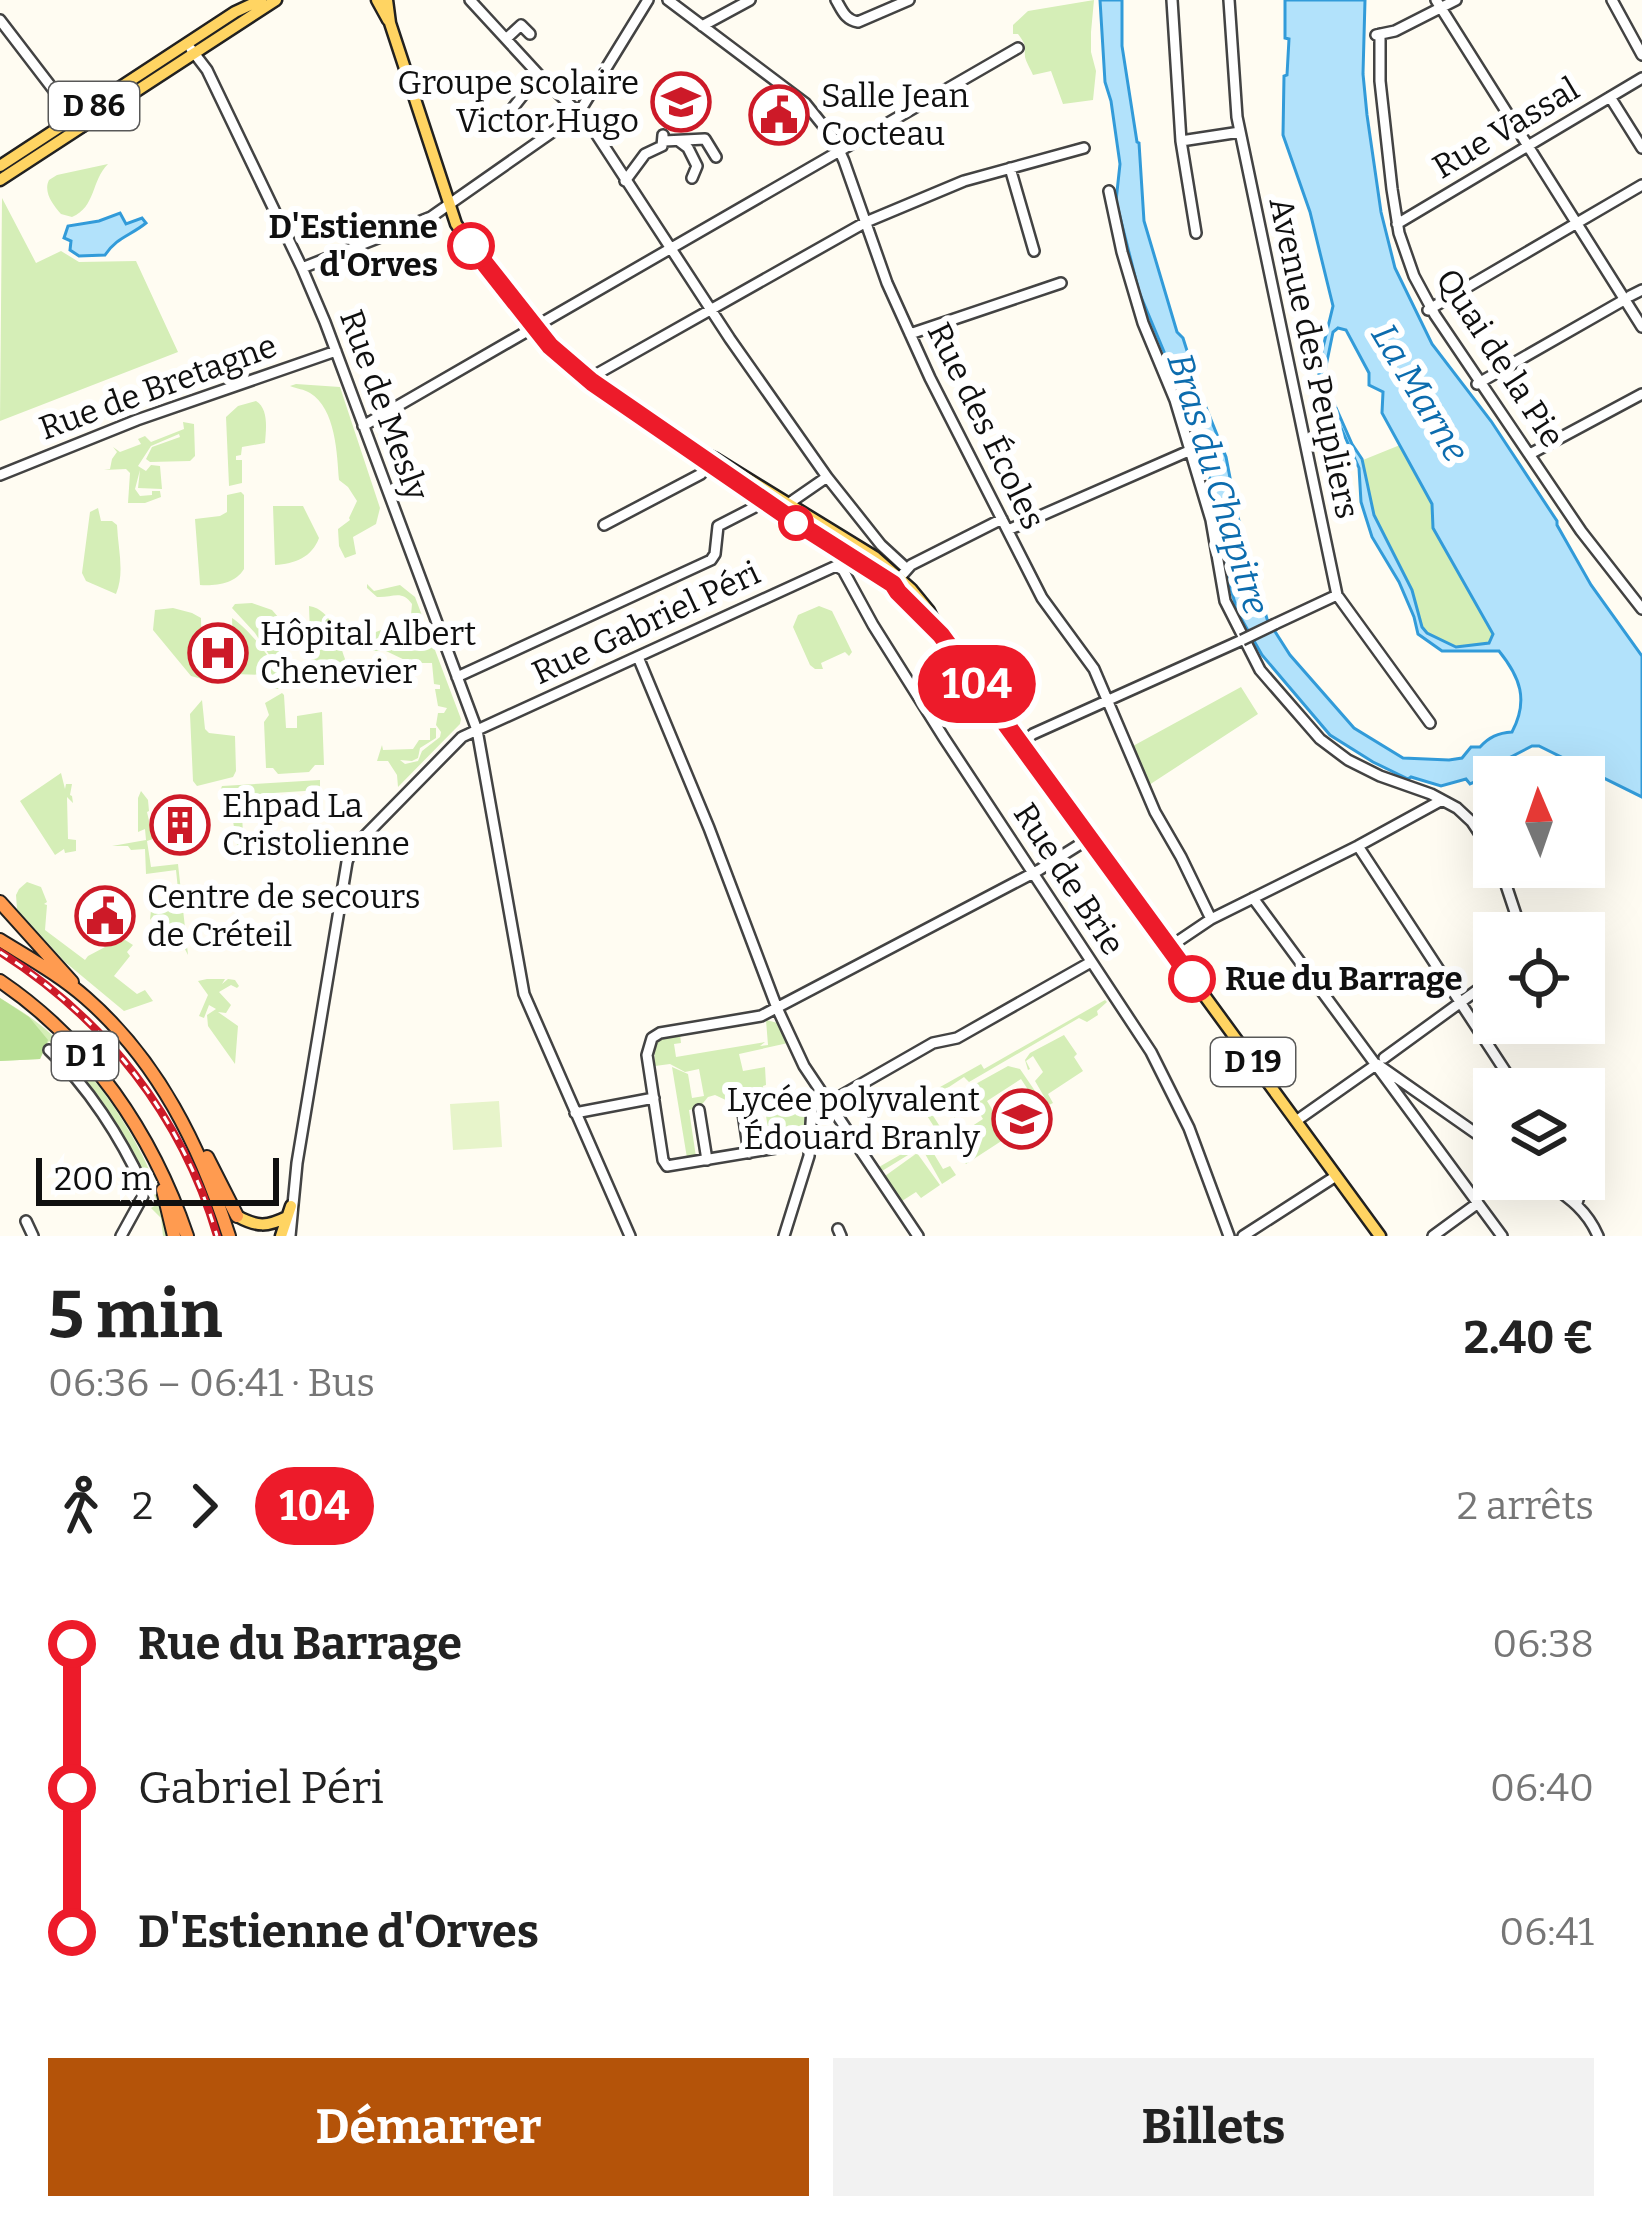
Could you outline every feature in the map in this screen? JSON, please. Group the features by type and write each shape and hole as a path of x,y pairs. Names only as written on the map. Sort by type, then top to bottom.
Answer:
{"highway":[{"path":"0,902 84,996"},
{"name":"D 1","path":"0,940 84,996 150,1069 192,1137 229,1236"},
{"name":"D 1","path":"0,986 38,1010 112,1088 150,1148 187,1236"},
{"path":"192,1137 237,1216"},
{"path":"150,1148 174,1236"}],"main road":[{"name":"D 86","path":"190,49 235,12 261,0"},
{"name":"D 86","path":"0,180 190,49 276,0"},
{"name":"D 19","path":"376,0 390,23"},
{"name":"D 19","path":"387,0 390,23 449,204 469,244 534,328 592,382 760,499 843,553 900,577"},
{"name":"D 86","path":"0,166 78,123"},
{"name":"D 19","path":"691,448 850,539 900,577 1380,1236"},
{"path":"237,1216 261,1226 271,1225 289,1211"},
{"path":"286,1236 289,1211"},
{"path":"237,1216 248,1236"}],"street":[{"path":"470,0 589,124 711,310 900,577 1005,524 1191,450"},
{"path":"302,268 431,217 578,114 648,0"},
{"name":"Rue des Écoles","path":"668,0 805,104 834,139 910,334 1042,598 1094,669 1155,812 1211,919"},
{"path":"702,26 750,0"},
{"path":"836,0 850,21 858,22 909,0"},
{"path":"1172,0 1181,141 1196,233"},
{"name":"Avenue des Peupliers","path":"1229,0 1240,132 1337,595"},
{"path":"1456,0 1439,4 1642,327"},
{"path":"1612,0 1642,55"},
{"name":"Quai de la Pie","path":"1439,4 1395,31 1378,35 1397,224 1414,276 1429,309 1478,383 1580,531 1642,608"},
{"path":"0,20 78,123"},
{"path":"506,40 519,20 530,34"},
{"path":"364,426 1018,48"},
{"name":"Rue de Mesly","path":"190,49 207,70 302,268 477,730 524,994 631,1236"},
{"path":"508,114 538,75"},
{"name":"Rue Vassal","path":"1397,224 1642,78"},
{"path":"1610,97 1642,148"},
{"path":"1181,141 1240,132"},
{"path":"626,181 645,154 662,146 664,138 705,140 716,157"},
{"path":"680,142 697,166 692,178"},
{"path":"595,375 866,222 964,182 1084,148"},
{"path":"1010,168 1034,251"},
{"path":"1429,309 1642,185"},
{"path":"1109,191 1143,323 1175,400 1211,520 1225,601 1260,670 1320,739 1348,760 1431,794 1473,824"},
{"path":"910,334 1061,283"},
{"path":"1478,383 1642,290"},
{"name":"Rue de Bretagne","path":"0,476 137,420 336,351"},
{"path":"1530,454 1642,394"},
{"path":"604,525 701,475 709,464"},
{"path":"788,504 827,477"},
{"path":"457,677 711,560 718,526 753,508 760,499"},
{"path":"836,566 850,539"},
{"name":"Rue Gabriel Péri","path":"289,1211 352,849 462,737 836,566"},
{"name":"Rue de Brie","path":"836,566 843,570 925,707 1151,1052 1189,1129 1229,1236"},
{"path":"1021,743 1337,595 1430,723"},
{"path":"638,657 804,1066 918,1236"},
{"path":"1168,948 1211,919 1442,800"},
{"path":"810,1139 667,1166 648,1046 656,1035 747,1020 777,1008 1090,838"},
{"path":"1358,846 1503,1068"},
{"path":"1253,898 1381,1061 1502,1236"},
{"path":"784,1236 809,1156 812,1108 933,1043 956,1038 1091,962"},
{"path":"1296,1121 1473,994"},
{"path":"49,1050 102,1114 143,1186 121,1236"},
{"path":"1381,1061 1473,1130"},
{"path":"575,1113 654,1098"},
{"path":"741,1100 749,1153"},
{"path":"699,1110 707,1160"},
{"path":"1243,1236 1336,1177"},
{"path":"1573,1200 1598,1236"},
{"path":"1432,1236 1478,1203"},
{"path":"26,1221 33,1236"}],"green space":[{"path":"1094,0 1093,100 1063,104 1051,71 1033,75 1013,25 1028,11"},
{"path":"108,164 80,213 61,214 48,194 49,180"},
{"path":"2,198 36,263 61,251 79,262 136,261 178,352 0,421"},
{"path":"290,386 340,387 380,508 376,524 353,537 356,554 345,558 338,529 350,520 357,501 339,480 334,433 325,410 310,393"},
{"path":"256,401 265,414 265,443 242,447 236,460 242,460 242,483 229,486 226,417 238,406"},
{"path":"183,422 194,424 195,456 190,461 146,459 152,447 179,434 151,446 138,466 146,471 151,465 160,466 162,489 138,488 140,470 135,489 140,496 160,491 161,497 128,503 130,473 104,470 110,469 117,452 113,447 120,452 141,444 138,439 145,436 151,442 184,429"},
{"path":"1400,445 1432,504 1432,524 1493,634 1489,643 1457,647 1422,627 1412,590 1374,515 1363,460"},
{"path":"241,492 244,569 225,583 200,585 195,519 227,512 227,495"},
{"path":"273,506 303,506 319,538 302,558 275,565"},
{"path":"98,508 101,521 117,525 121,569 116,594 86,581 82,573 90,512"},
{"path":"367,584 374,591 400,585 415,597 461,719 398,787 388,761 377,761 382,745 383,750 413,749 419,740 430,740 430,728 436,728 436,738 420,748 418,758 400,760 405,764 418,761 422,751 440,737 438,713 447,708 438,706 435,689 440,685 434,684 432,663 411,663 386,651 351,647 352,641 411,615 412,604 404,597 377,597"},
{"path":"252,603 279,618 279,663 232,608"},
{"path":"309,606 324,613 333,626 343,664 315,666 311,662"},
{"path":"819,606 832,611 852,652 815,669 793,627 798,615"},
{"path":"173,608 201,618 202,679 191,676 153,630 155,610"},
{"path":"232,618 269,658 279,677 278,689 271,688 268,675 234,674"},
{"path":"1241,687 1258,714 1149,785 1133,746"},
{"path":"282,693 286,728 297,728 297,716 322,712 324,765 315,765 309,772 278,774 266,768 264,722 269,715 265,703"},
{"path":"202,700 205,729 235,736 236,771 233,777 197,786 190,714"},
{"path":"61,773 65,789 72,784 73,803 67,797 68,839 76,840 76,851 65,853 64,849 55,855 20,801"},
{"path":"320,780 320,790 241,795 243,834 248,842 256,846 281,840 307,843 307,850 239,857 228,791 220,791 222,786"},
{"path":"141,791 148,800 151,867 178,864 188,955 175,930 154,915 150,920 152,900 179,899 176,870 146,874 145,849 112,846 146,840 145,829 138,832"},
{"path":"27,882 41,887 47,902 45,930 85,960 122,938 133,945 114,976 137,994 145,990 153,1001 124,1011 65,962 17,909 16,895"},
{"path":"225,979 222,984 235,980 239,986 219,992 231,1005 226,1013 218,1012 238,1026 235,1064 208,1026 207,1015 216,1009 209,1005 204,1018 199,1016 208,995 198,981"},
{"path":"0,998 61,1043 103,1092 153,1178 170,1236 163,1236 161,1218 151,1208 158,1204 125,1138 49,1041 40,1059 0,1061"},
{"path":"0,998 29,1017 48,1040 40,1059 0,1061"},
{"path":"1105,1000 1098,1015 1087,1022 1079,1018 969,1082 964,1077 925,1103 944,1133 882,1171 879,1167 938,1133 917,1100 981,1064 984,1069"},
{"path":"766,1020 778,1023 788,1043 739,1054 743,1071 765,1067 765,1104 808,1096 804,1132 795,1140 786,1141 784,1136 770,1140 764,1104 752,1106 748,1114 745,1098 730,1102 715,1095 689,1110 696,1157 687,1158 672,1067 688,1074 692,1098 704,1096 699,1069 685,1072 670,1064 655,1066 654,1044 680,1034 681,1043 674,1044 676,1057 768,1045"},
{"path":"1064,1035 1083,1071 1048,1094 1053,1103 1049,1105 1035,1081 1043,1072 1033,1056 1026,1061 1028,1070 1025,1060"},
{"path":"1008,1066 1020,1069 1046,1107 1037,1113 1038,1105 1021,1079 987,1101 1003,1127 1016,1120 1027,1137 1013,1146 1006,1138 966,1164 948,1138 931,1149 943,1169 950,1166 956,1175 942,1184 924,1152 962,1125 966,1130 983,1119 969,1097 951,1108 957,1122 949,1104"},
{"path":"499,1101 502,1147 453,1150 450,1104"},
{"path":"917,1153 940,1185 921,1198 916,1192 902,1201 885,1176"}],"water":[{"path":"1100,0 1122,0 1122,46 1139,143 1144,221 1177,332 1226,457 1267,619 1290,655 1354,728 1403,758 1462,758 1471,747 1512,732 1520,710 1520,689 1499,651 1442,651 1418,634 1399,582 1372,537 1361,502 1359,468 1319,379 1333,306 1310,212 1283,135 1289,39 1285,38 1285,0 1365,0 1367,115 1381,212 1395,268 1432,344 1491,421 1557,521 1591,585 1642,656 1642,797 1605,779 1605,756 1559,756 1539,746 1513,756 1473,756 1470,784 1466,779 1441,786 1408,779 1330,735 1262,655 1238,613 1225,570 1212,486 1193,421 1139,292 1116,201 1120,164 1105,82","holes":["1338,328 1346,330 1369,373 1369,385 1383,392 1382,413 1432,504 1433,528 1493,634 1489,643 1456,647 1422,627 1412,590 1374,515 1362,459 1326,385 1333,332"]},
{"path":"120,213 126,224 142,218 146,223 105,255 79,256 70,250 71,241 64,238 68,226"}],"railway":[{"path":"0,952 73,1008 135,1074 183,1150 217,1236"}],"bus line":[{"name":"104","path":"471,246 550,346 592,382 893,584 941,635 1192,979"}],"place":[{"name":"Groupe scolaire Victor Hugo","path":"681,102"},
{"name":"Salle Jean Cocteau","path":"779,115"},
{"name":"D'Estienne d'Orves","path":"471,246"},
{"name":"Hôpital Albert Chenevier","path":"218,653"},
{"name":"Ehpad La Cristolienne","path":"180,825"},
{"name":"Centre de secours de Créteil","path":"105,916"},
{"name":"Rue du Barrage","path":"1192,979"},
{"name":"Lycée polyvalent Édouard Branly","path":"1022,1119"}],"water label":[{"name":"La Marne","path":"1420,393"},
{"name":"Bras du Chapitre","path":"1218,484"}]}
